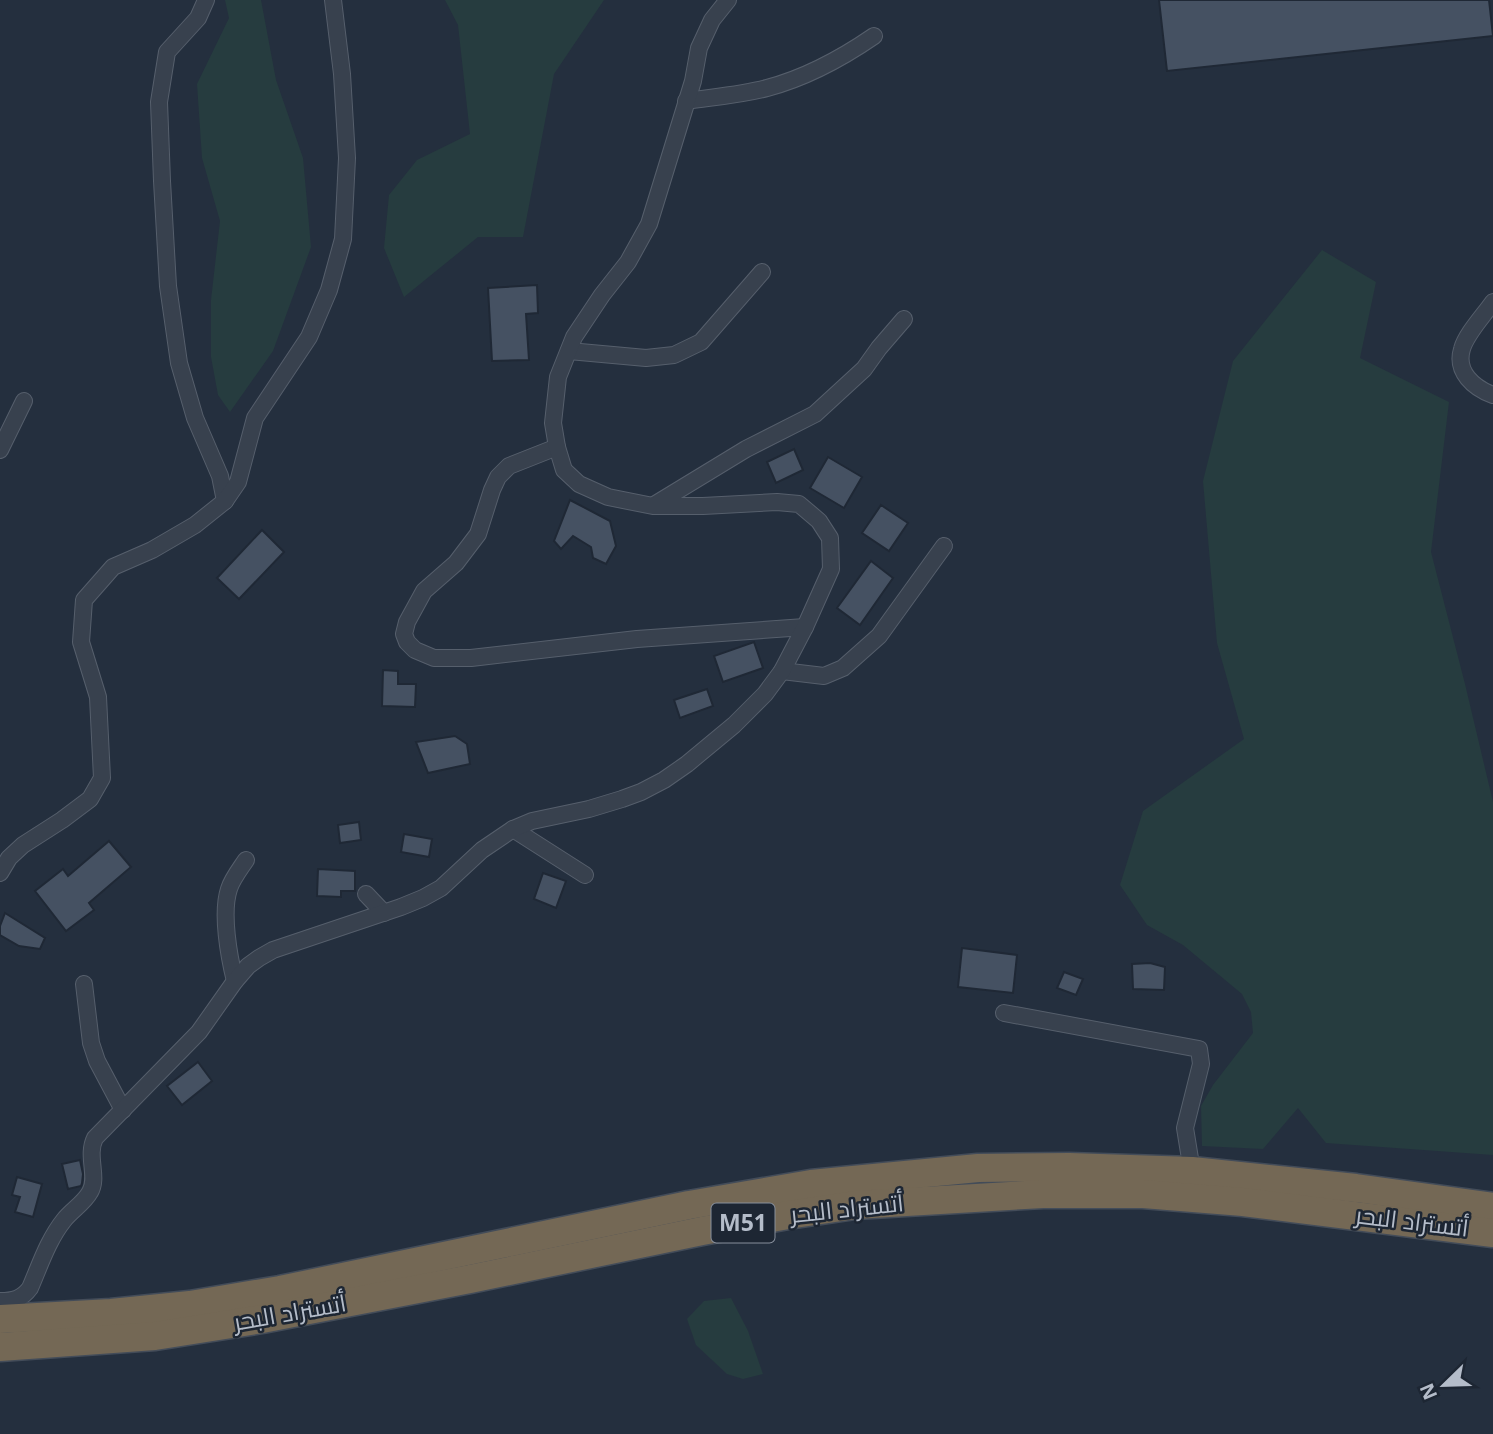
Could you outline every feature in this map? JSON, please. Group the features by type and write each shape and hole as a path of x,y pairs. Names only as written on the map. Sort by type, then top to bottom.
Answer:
{"highway":[{"name":"أتستراد البحر","path":"0,1319 111,1313 190,1305 280,1290 689,1205 811,1184 978,1168 1069,1167 1192,1171 1356,1188 1493,1207"},
{"name":"أتستراد البحر","path":"0,1347 155,1336 262,1319 702,1231 855,1205 1043,1194 1143,1194 1255,1203 1493,1233"}],"street":[{"path":"206,0 198,18 167,52 159,102 168,286 179,363 195,418 220,476 225,501"},
{"path":"0,873 9,858 23,845 90,799 102,778 98,697 81,642 84,600 113,567 152,550 195,525 225,501 238,482 255,418 309,337 329,290 343,239 347,158 342,74 333,0"},
{"path":"0,1301 21,1297 30,1289 60,1226 87,1197 92,1188 91,1154 95,1138 199,1032 248,966 273,950 423,898 441,888 482,850 513,829 532,821 589,809 641,792 687,764 734,725 765,694 782,671 831,569 830,538 820,521 799,504 777,502 653,506 608,496 579,484 564,470 556,447 553,423 558,377 574,337 628,262 649,224 693,81 699,48 712,20 728,0"},
{"path":"687,101 766,89 846,54 874,36"},
{"path":"569,351 646,358 674,355 701,342 762,272"},
{"path":"1493,302 1462,347 1460,358 1463,371 1469,380 1493,395"},
{"path":"653,506 746,449 815,414 864,369 904,319"},
{"path":"0,450 24,401"},
{"path":"556,447 509,466 498,477 478,534 456,563 424,591 407,622 404,635 415,650 434,658 471,658 637,639 805,627"},
{"path":"782,671 824,676 843,667 880,636 944,546"},
{"path":"513,829 585,875"},
{"path":"235,981 227,951 226,906 229,888 246,860"},
{"path":"366,894 384,913"},
{"path":"84,984 88,1026 94,1052 123,1110"},
{"path":"1004,1013 1199,1049 1201,1064 1185,1128 1192,1171"}],"green space":[{"path":"225,0 261,0 276,80 303,158 311,247 273,351 230,412 218,395 211,357 211,300 220,221 202,158 197,84 229,18"},
{"path":"445,0 604,0 554,74 523,237 478,237 404,297 384,248 389,195 417,160 470,134 458,25"},
{"path":"1322,250 1376,282 1360,358 1449,402 1431,552 1493,802 1493,1155 1326,1143 1298,1108 1263,1149 1202,1146 1201,1106 1213,1085 1253,1033 1251,1012 1242,994 1183,945 1147,925 1120,885 1143,811 1244,739 1217,643 1203,481 1233,361"},
{"path":"731,1298 748,1331 763,1374 743,1379 727,1374 696,1345 687,1319 704,1301"}],"building":[{"path":"1159,0 1489,0 1493,36 1167,71"},
{"path":"537,285 538,313 526,314 529,360 492,361 488,288"},
{"path":"794,449 803,470 776,483 767,462"},
{"path":"828,457 862,477 844,508 810,488"},
{"path":"570,500 610,521 616,546 606,564 593,558 591,547 573,536 561,549 554,541"},
{"path":"881,505 908,523 889,551 862,533"},
{"path":"262,530 284,552 239,599 217,578"},
{"path":"871,561 893,578 860,625 837,608"},
{"path":"754,642 763,668 723,682 714,656"},
{"path":"383,670 398,671 398,684 416,684 415,707 382,706"},
{"path":"707,689 713,706 680,718 674,700"},
{"path":"455,736 467,744 470,764 428,773 416,742"},
{"path":"359,822 361,840 340,843 338,825"},
{"path":"404,834 432,839 429,857 401,852"},
{"path":"109,841 131,867 89,903 94,910 66,931 35,891 63,869 68,876"},
{"path":"318,869 355,871 355,891 341,891 341,897 317,896"},
{"path":"543,873 566,881 556,908 534,899"},
{"path":"5,913 45,938 40,949 19,946 0,935"},
{"path":"962,948 1017,955 1013,993 958,987"},
{"path":"1150,963 1165,967 1164,990 1133,989 1132,964"},
{"path":"1064,972 1083,979 1076,995 1057,988"},
{"path":"198,1062 212,1081 182,1105 167,1086"},
{"path":"80,1160 83,1174 81,1186 68,1189 62,1164"},
{"path":"17,1177 42,1184 33,1217 15,1212 20,1197 12,1195"}]}
